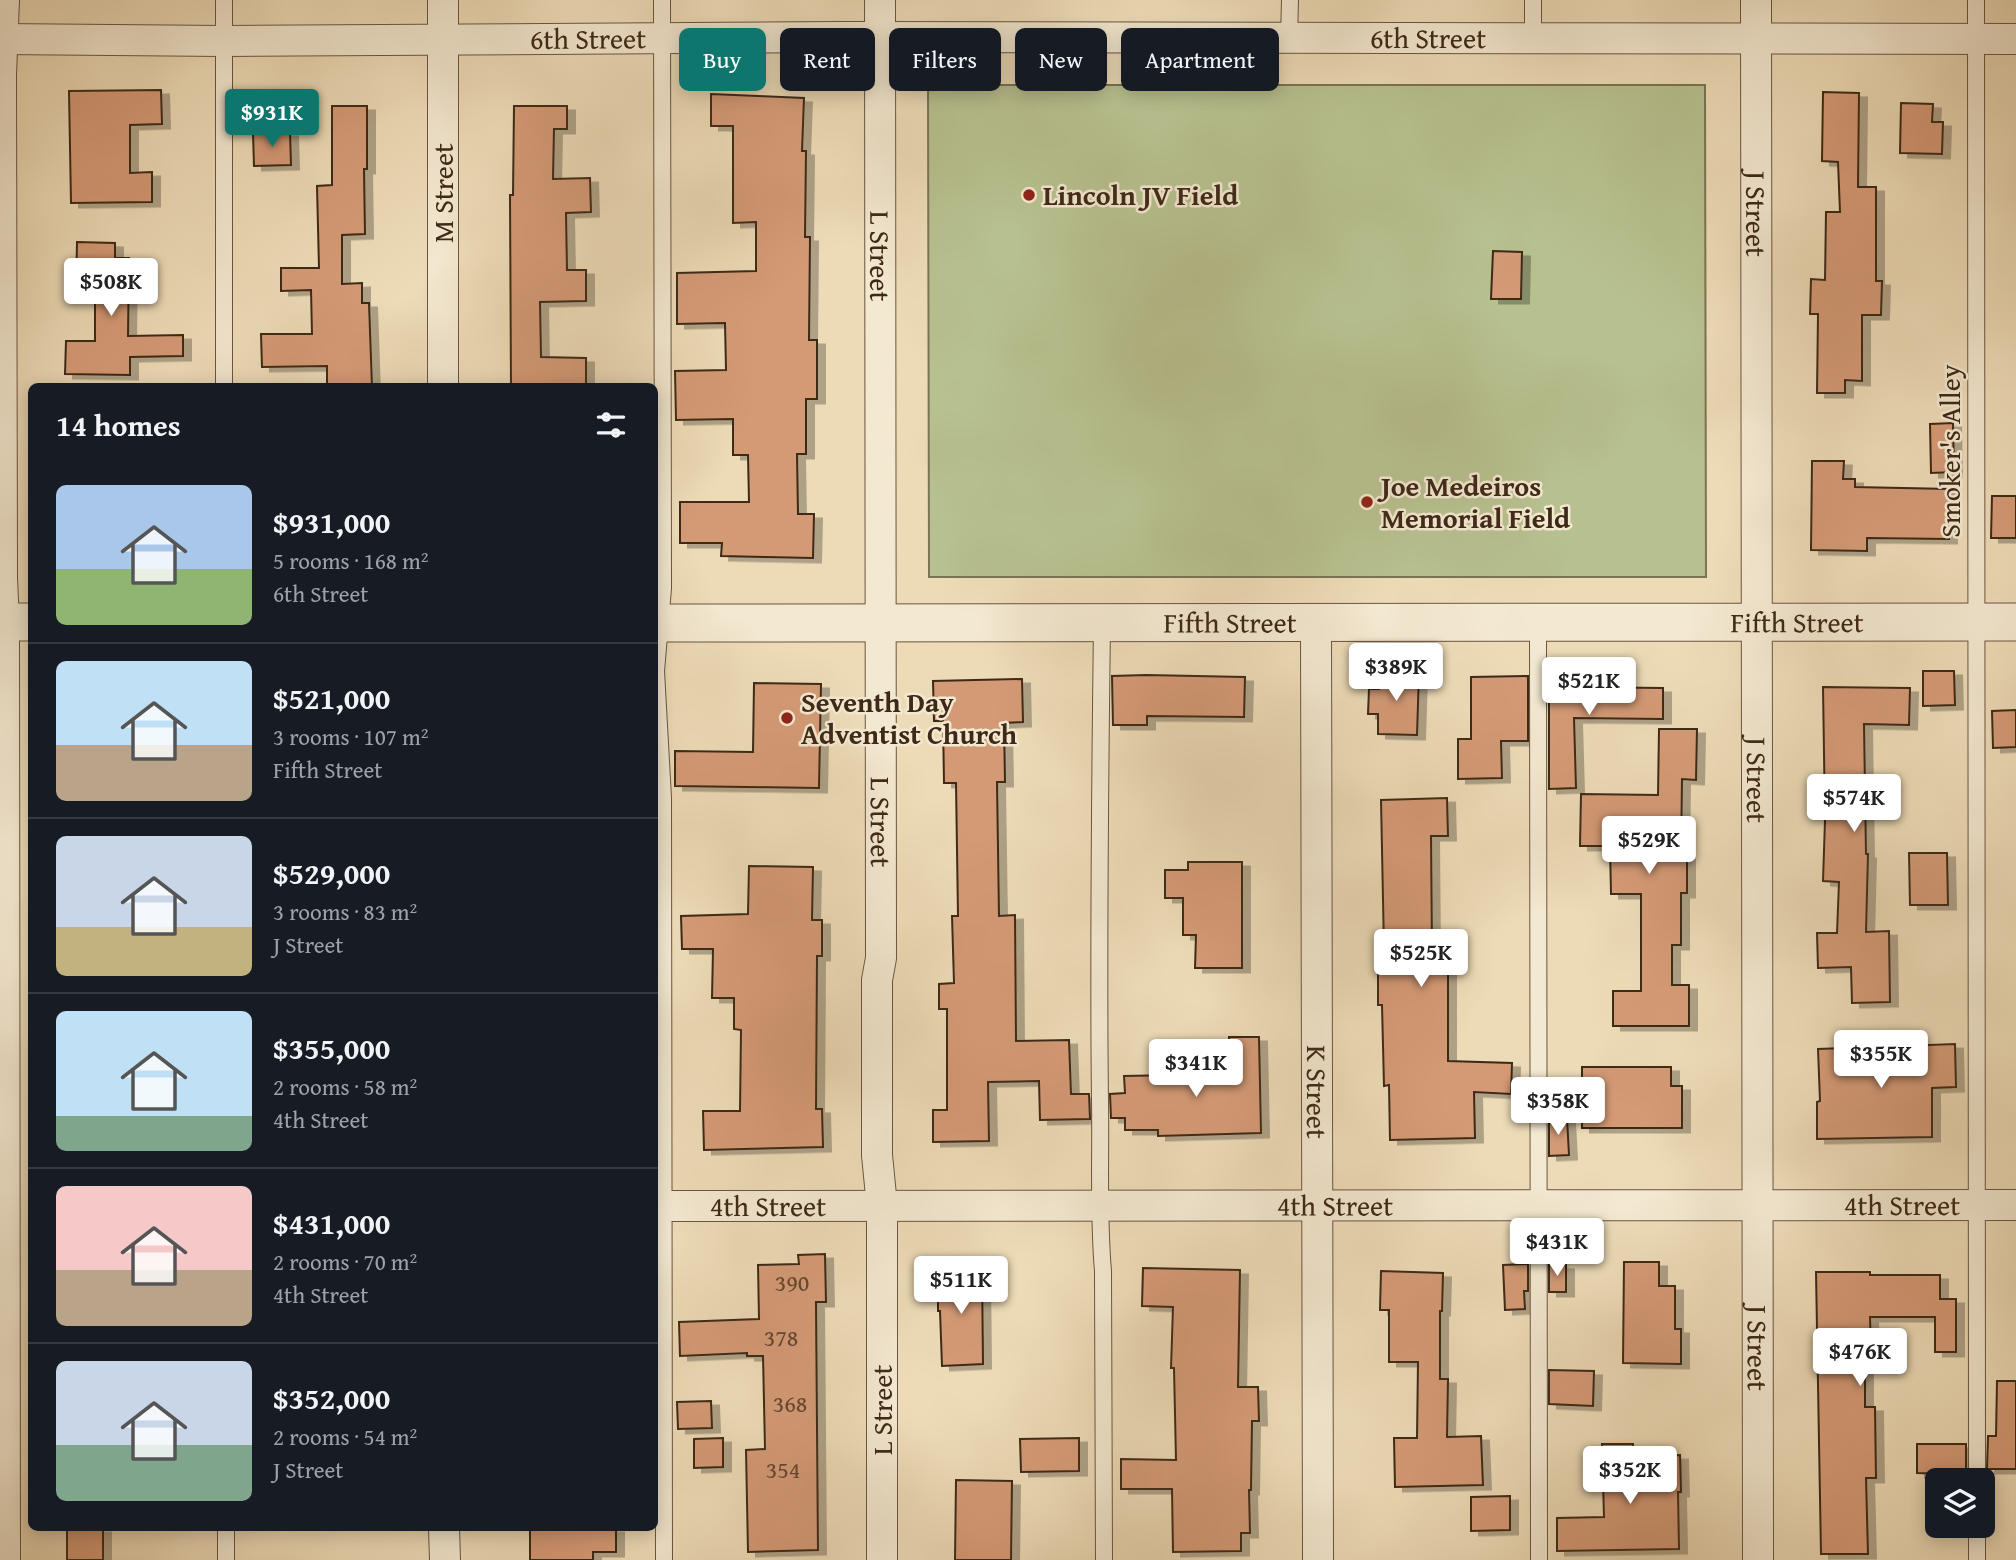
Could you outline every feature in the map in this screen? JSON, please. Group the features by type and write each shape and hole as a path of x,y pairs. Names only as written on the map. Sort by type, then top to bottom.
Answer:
{"street":[{"path":"4,0 1,75 2,578 12,622 12,1207 5,1560"},
{"name":"M Street","path":"443,0 443,383"},
{"name":"L Street","path":"880,0 881,958 877,979 877,1154 882,1206 882,1560"},
{"name":"J Street","path":"1756,0 1758,1560"},
{"name":"6th Street","path":"2,39 2016,39"},
{"name":"K Street","path":"1316,622 1318,1560"},
{"name":"Fifth Street","path":"658,623 2016,622"},
{"name":"4th Street","path":"659,1206 2016,1205"},
{"path":"444,1531 444,1560"}],"lane":[{"path":"224,0 224,383"},
{"path":"658,617 663,588 662,0"},
{"path":"1289,38 1290,0"},
{"path":"1533,0 1533,38"},
{"name":"Smoker's Alley","path":"1976,0 1976,1468"},
{"path":"1538,622 1539,1560"},
{"path":"1102,623 1098,974 1104,1560"},
{"path":"658,707 663,798 659,1206 664,1560"},
{"path":"226,1531 226,1560"},
{"path":"1976,1538 1977,1560"}],"green space":[{"path":"1001,85 1015,85 1015,91 1107,91 1107,85 1121,85 1121,91 1279,91 1279,85 1705,85 1706,577 929,577 928,91 1001,91"}],"building":[{"path":"161,90 162,124 130,125 130,173 152,172 152,202 71,203 69,91"},
{"path":"1823,92 1859,93 1858,187 1876,187 1876,281 1882,281 1881,315 1862,315 1862,381 1845,380 1845,393 1817,393 1818,314 1810,314 1811,279 1825,280 1826,212 1840,212 1838,162 1822,161"},
{"path":"711,94 804,98 802,151 806,151 805,237 810,237 809,340 817,340 817,399 806,399 806,454 797,454 798,514 814,514 813,558 721,556 722,543 680,543 680,502 749,502 748,455 733,455 733,419 676,420 675,371 726,370 725,323 677,324 677,273 756,271 756,222 733,223 733,126 711,126"},
{"path":"1901,103 1933,104 1932,122 1943,122 1942,154 1900,153"},
{"path":"332,106 367,106 365,234 342,235 342,284 362,283 362,303 369,303 372,383 327,383 327,366 262,367 261,334 312,334 311,290 281,291 281,268 319,268 317,186 332,185"},
{"path":"514,106 567,106 567,129 554,129 553,179 590,178 591,212 566,213 567,270 586,270 586,301 540,302 541,357 586,358 586,383 511,383 510,195 513,195"},
{"path":"290,132 291,165 254,166 253,133"},
{"path":"77,242 115,243 115,258 129,258 128,336 183,335 183,356 130,357 130,375 65,374 66,341 95,341 95,293 76,292"},
{"path":"1493,251 1522,252 1521,299 1491,299"},
{"path":"1953,423 1954,472 1931,473 1930,424"},
{"path":"1812,461 1844,461 1843,479 1855,479 1855,487 1950,489 1949,539 1867,538 1867,551 1811,550"},
{"path":"1992,496 2016,496 2016,538 1991,538"},
{"path":"1573,667 1573,687 1663,688 1663,719 1574,718 1576,788 1549,789 1549,668"},
{"path":"1923,671 1954,671 1955,705 1923,706"},
{"path":"1379,672 1419,673 1417,735 1378,734 1378,714 1368,714 1369,689 1379,689"},
{"path":"1112,676 1245,677 1244,717 1147,716 1147,725 1113,725"},
{"path":"1528,676 1528,741 1501,741 1502,778 1458,779 1458,739 1471,739 1471,677"},
{"path":"1022,679 1023,722 1004,723 1005,782 997,782 999,916 1015,915 1016,1041 1069,1040 1071,1094 1089,1094 1090,1119 1040,1120 1039,1081 988,1082 989,1141 933,1142 933,1110 947,1110 947,1009 939,1009 939,984 954,983 952,916 958,916 956,783 944,783 943,721 934,721 933,681"},
{"name":"Seventh Day Adventist Church","path":"754,683 821,684 819,788 675,786 675,751 753,752"},
{"path":"1823,687 1910,688 1909,725 1864,724 1868,854 1866,932 1889,931 1890,1002 1852,1003 1851,967 1818,968 1817,933 1837,933 1839,882 1823,881"},
{"path":"2016,710 2016,747 1993,748 1992,711"},
{"path":"1659,729 1697,729 1696,780 1682,779 1681,855 1687,855 1687,893 1681,893 1681,945 1672,945 1672,985 1689,985 1689,1026 1613,1026 1613,991 1641,991 1641,894 1611,894 1610,846 1580,846 1581,794 1658,795"},
{"path":"1447,798 1448,836 1431,836 1432,950 1448,950 1448,1061 1512,1063 1511,1094 1474,1092 1475,1138 1390,1140 1389,1085 1384,1086 1382,1005 1378,1005 1378,949 1384,949 1381,800"},
{"path":"1909,853 1947,853 1948,905 1910,905"},
{"path":"1188,862 1242,862 1242,968 1195,968 1196,935 1183,935 1183,898 1165,898 1165,870 1188,870"},
{"path":"749,866 813,867 812,920 822,920 822,956 817,956 816,1109 822,1109 823,1147 704,1150 703,1111 740,1111 741,1030 734,1029 734,998 712,998 713,949 682,949 681,916 748,914"},
{"path":"1229,1037 1259,1037 1261,1133 1158,1136 1158,1130 1125,1130 1125,1118 1111,1118 1110,1094 1125,1093 1124,1076 1176,1075 1176,1082 1230,1082"},
{"path":"1955,1044 1956,1087 1932,1088 1932,1137 1817,1139 1817,1102 1820,1101 1818,1049"},
{"path":"1582,1067 1671,1067 1671,1086 1682,1086 1682,1128 1582,1128"},
{"path":"1549,1118 1567,1118 1569,1155 1549,1156"},
{"path":"825,1254 826,1302 816,1302 818,1550 748,1552 746,1450 765,1449 763,1356 747,1356 747,1353 680,1356 679,1322 759,1319 758,1265 799,1264 798,1255"},
{"path":"1624,1262 1659,1262 1659,1286 1675,1286 1675,1329 1681,1329 1681,1364 1623,1363"},
{"path":"1528,1264 1528,1291 1524,1291 1525,1309 1505,1310 1503,1265"},
{"path":"1549,1264 1566,1265 1566,1292 1549,1292"},
{"path":"1143,1268 1240,1270 1238,1387 1258,1387 1259,1421 1252,1421 1250,1533 1241,1533 1241,1551 1173,1552 1172,1489 1121,1489 1121,1459 1176,1460 1174,1368 1171,1368 1173,1307 1142,1306"},
{"path":"938,1269 982,1269 983,1364 942,1366"},
{"path":"1381,1271 1443,1273 1440,1379 1448,1379 1447,1437 1481,1436 1483,1485 1395,1487 1394,1438 1417,1438 1418,1362 1389,1362 1389,1310 1380,1310"},
{"path":"1816,1272 1940,1275 1940,1299 1956,1299 1956,1352 1935,1352 1935,1317 1870,1317 1871,1351 1865,1351 1865,1407 1875,1407 1876,1478 1866,1478 1868,1554 1821,1554"},
{"path":"1549,1370 1594,1371 1593,1406 1549,1404"},
{"path":"1997,1381 2016,1381 2016,1469 1987,1468 1988,1436 1996,1436"},
{"path":"711,1401 712,1428 678,1429 677,1402"},
{"path":"723,1438 723,1467 694,1468 694,1439"},
{"path":"1079,1438 1079,1471 1021,1472 1020,1439"},
{"path":"1602,1444 1633,1444 1633,1457 1680,1455 1679,1549 1557,1551 1557,1518 1604,1517"},
{"path":"1917,1444 1966,1444 1966,1468 1925,1468 1925,1473 1917,1473"},
{"path":"956,1480 1012,1481 1011,1560 955,1560"},
{"path":"1510,1496 1510,1530 1471,1531 1471,1497"},
{"path":"67,1531 103,1531 103,1560 67,1560"},
{"path":"530,1531 616,1531 616,1552 593,1552 593,1560 530,1560"}],"place":[{"name":"Lincoln JV Field","path":"1029,195"},
{"name":"Joe Medeiros Memorial Field","path":"1367,502"},
{"name":"Seventh Day Adventist Church","path":"787,718"}]}
